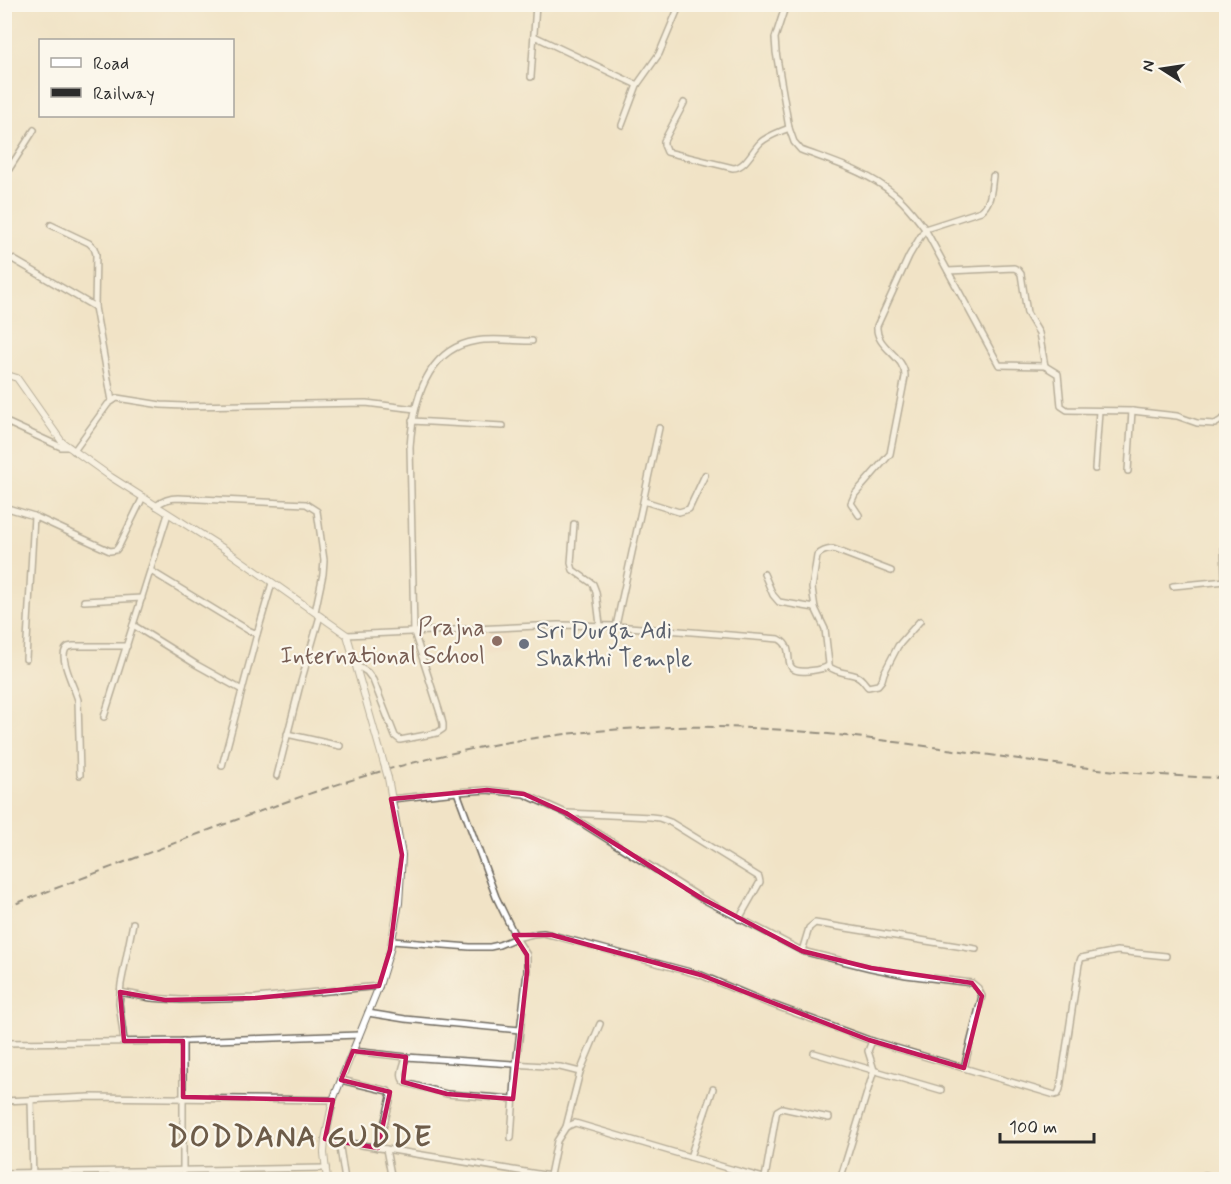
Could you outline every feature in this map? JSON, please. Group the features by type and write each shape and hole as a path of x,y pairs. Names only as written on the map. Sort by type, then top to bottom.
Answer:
{"street":[{"path":"531,77 536,4"},
{"path":"622,124 637,86 659,54 680,4"},
{"path":"786,4 775,38 789,128 794,142 801,150 862,174 895,194 913,213 925,229 999,365 1045,366 1058,374 1061,406 1068,410 1132,411 1177,416 1197,423 1215,424 1227,417"},
{"path":"807,4 819,7 838,4"},
{"path":"534,36 637,86"},
{"path":"684,103 664,141 667,152 737,169 761,142 789,128"},
{"path":"4,177 34,130"},
{"path":"859,515 851,503 855,494 890,454 905,372 903,366 879,339 876,333 877,326 909,256 925,229 981,211 990,200 993,176"},
{"path":"51,225 89,243 94,248 96,254 95,307 112,401"},
{"path":"4,254 95,307"},
{"path":"948,272 1014,268 1018,270 1021,274 1027,313 1039,333 1045,366"},
{"path":"356,665 367,672 373,680 394,736 400,740 437,733 443,729 414,632 410,447 412,421 418,396 432,368 448,353 477,341 532,341"},
{"path":"4,374 17,378 62,442 111,477 229,552 347,635 558,625 616,626 778,639 784,642 791,668 794,671 823,669 828,666"},
{"path":"72,449 117,398 184,406 366,403 415,409"},
{"path":"1095,468 1099,411"},
{"path":"1128,471 1132,411"},
{"path":"412,421 503,426"},
{"path":"4,430 6,422 61,447 72,449"},
{"path":"616,626 659,428"},
{"path":"644,501 684,512 689,509 705,475"},
{"path":"4,507 34,516 110,551 116,550 119,546 143,497"},
{"path":"156,506 163,500 178,498 306,504 317,511 324,561 317,614 277,776"},
{"path":"104,717 168,514"},
{"path":"26,659 34,516"},
{"path":"574,524 571,563 573,570 593,584 600,625"},
{"path":"1173,586 1226,581 1224,542"},
{"path":"828,666 825,629 815,608 812,588 817,556 833,549 891,571"},
{"path":"151,571 257,634"},
{"path":"764,574 773,595 779,602 815,608"},
{"path":"222,766 272,583"},
{"path":"84,601 142,598"},
{"path":"828,666 836,672 857,676 868,687 878,685 898,646 920,621"},
{"path":"134,626 242,690"},
{"path":"327,1179 325,1139 333,1100 379,986 390,950 399,903 402,855 388,778 347,635"},
{"path":"80,775 78,700 64,660 64,651 73,646 127,646"},
{"path":"287,734 340,746"},
{"path":"392,799 487,790 524,794 566,813 701,898 802,951 906,975 972,983 982,996 964,1068"},
{"path":"457,792 496,897 526,955 527,972 516,1065 511,1138"},
{"path":"566,813 651,817 670,822 759,877 760,882 739,919"},
{"path":"124,1041 119,1003 133,923"},
{"path":"802,951 809,928 814,923 976,949"},
{"path":"392,941 490,947 533,934 552,935 701,975 765,1002 872,1041 1055,1095 1060,1089 1081,958 1118,951 1166,956"},
{"path":"120,992 151,999 181,1000 256,998 379,986"},
{"path":"368,1013 520,1030"},
{"path":"325,1139 549,1178 557,1141 566,1127 580,1072 600,1024"},
{"path":"4,1042 183,1041 359,1035"},
{"path":"183,1041 183,1179"},
{"path":"840,1179 874,1070 868,1051 872,1041"},
{"path":"353,1051 406,1057 560,1067 580,1072"},
{"path":"814,1053 941,1090"},
{"path":"406,1057 401,1076 402,1081 406,1083 447,1094 513,1099"},
{"path":"341,1080 387,1091 390,1094 378,1148"},
{"path":"690,1157 713,1089"},
{"path":"4,1101 90,1096 333,1100"},
{"path":"31,1100 33,1179"},
{"path":"566,1127 575,1123 768,1179 777,1112 782,1108 829,1118"},
{"path":"339,1141 345,1179"},
{"path":"386,1149 392,1179"},
{"path":"4,1173 326,1168"},
{"path":"1205,1175 1225,1179"}],"highlighted area":[{"path":"487,790 524,794 566,813 701,898 802,951 871,968 972,983 982,996 964,1068 869,1040 701,975 552,935 514,935 527,955 527,972 513,1099 447,1094 403,1082 406,1057 353,1051 341,1080 390,1092 378,1148 325,1139 333,1100 183,1097 183,1041 124,1041 120,992 165,1000 256,998 379,986 390,950 402,855 391,799"}],"shaded area":[{"name":"Prajna International School","path":"508,629 510,651 485,654 483,632"}],"railway":[{"path":"4,908 249,815 362,777 460,751 584,732 668,727 751,728 811,732 1107,770 1226,778"}],"place":[{"name":"Prajna International School","path":"497,641"},
{"name":"Sri Durga Adi Shakthi Temple","path":"524,644"}],"district":[{"name":"DODDANA GUDDE","path":"300,1136"}]}
